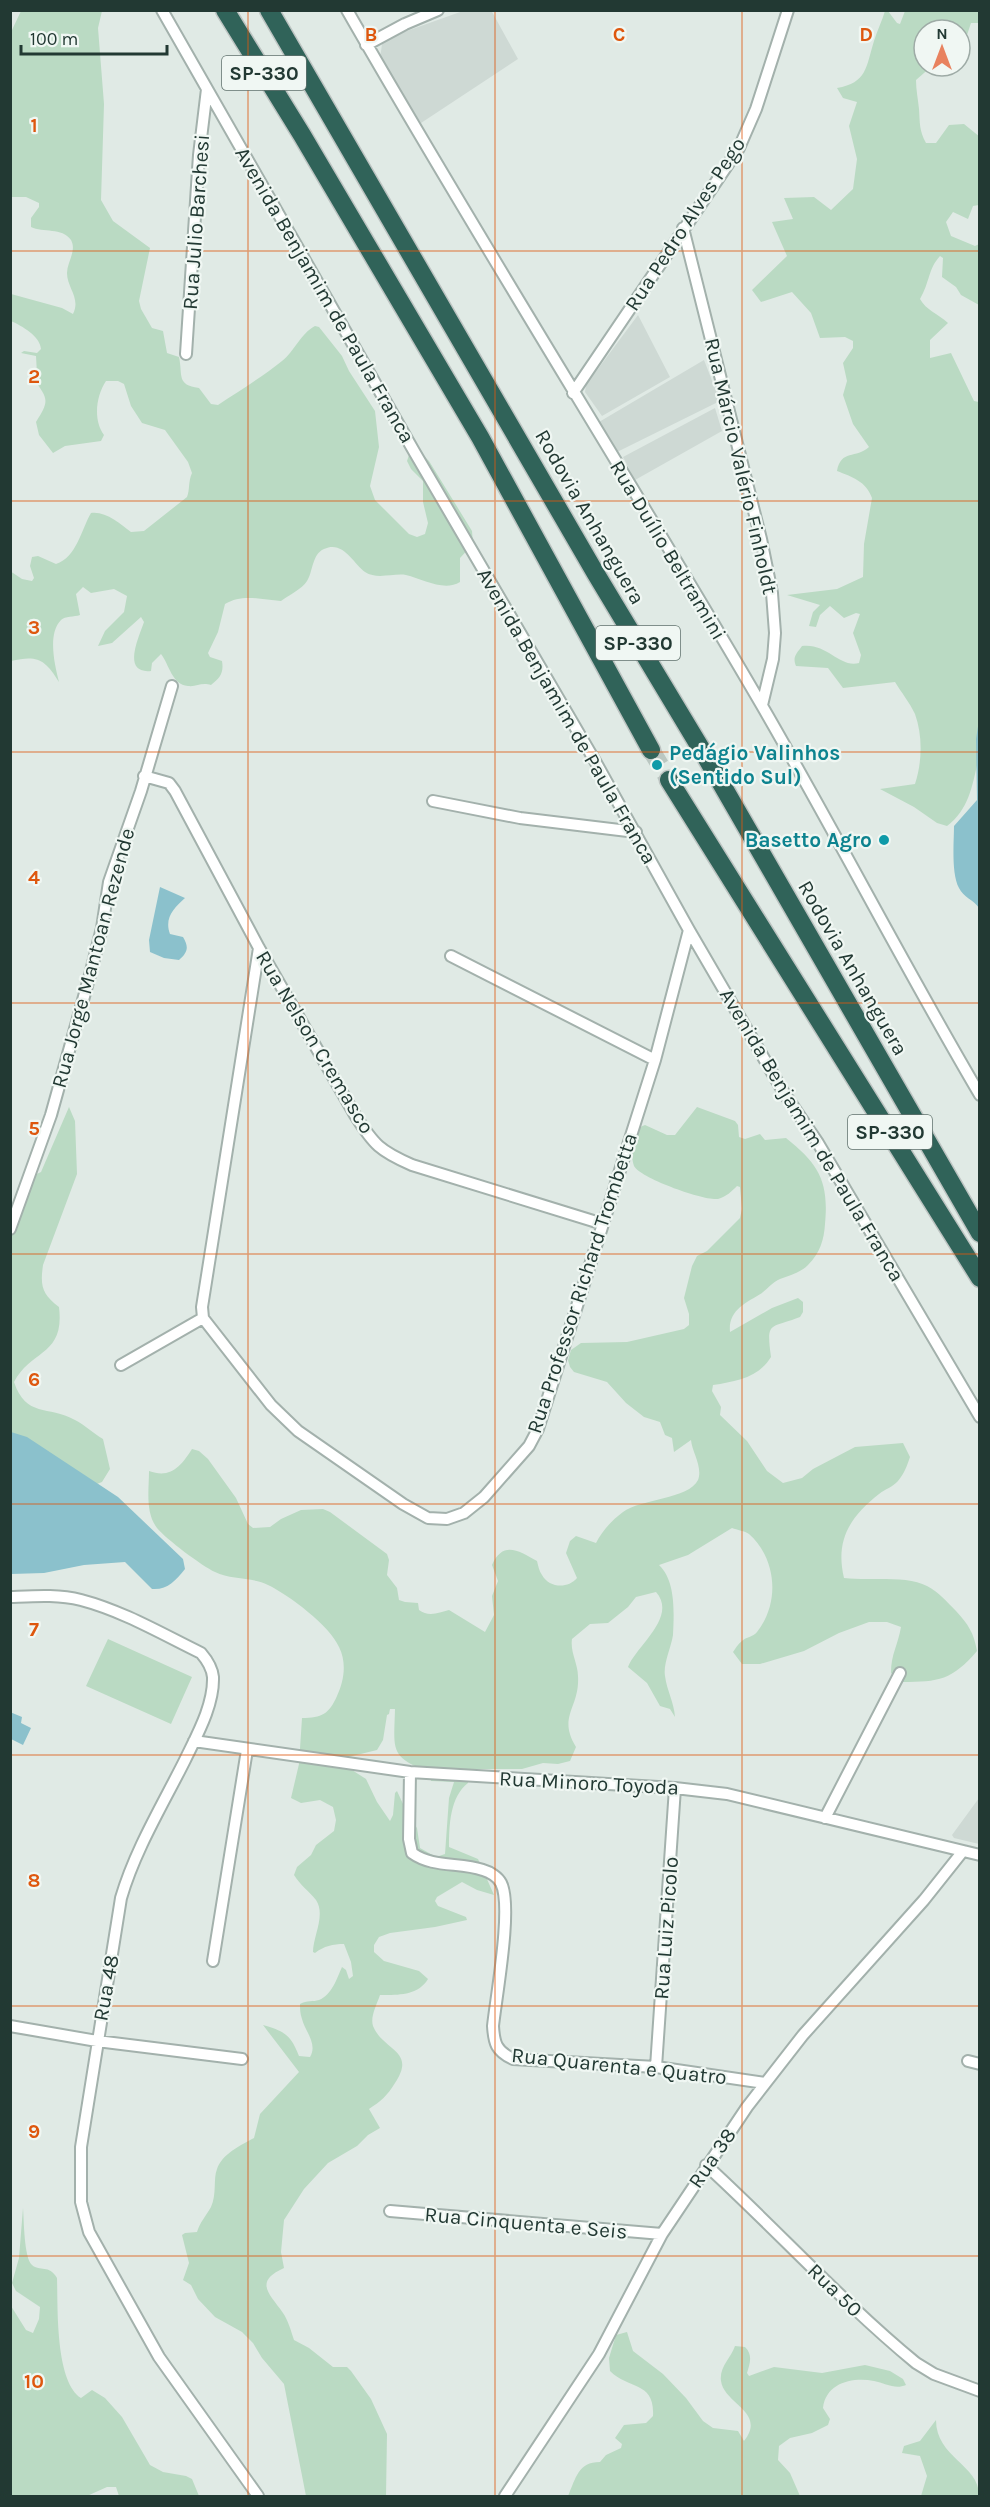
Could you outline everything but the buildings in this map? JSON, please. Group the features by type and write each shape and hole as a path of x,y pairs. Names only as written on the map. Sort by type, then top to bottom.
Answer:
{"highway":[{"name":"SP-330","path":"225,10 302,135 480,437 651,750"},
{"name":"Rodovia Anhanguera","path":"269,10 596,574 706,757 980,1233"},
{"name":"SP-330","path":"669,780 980,1278"}],"street":[{"name":"Avenida Benjamim de Paula Franca","path":"162,10 636,832 689,930 784,1093 818,1143 980,1417"},
{"name":"Rua Duílio Beltramini","path":"347,10 573,393 762,705 937,1023 980,1095"},
{"path":"366,45 405,24 438,10"},
{"name":"Rua Pedro Alves Pego","path":"573,393 739,148 756,109 788,10"},
{"name":"Rua Julio Barchesi","path":"186,354 199,155 207,89"},
{"name":"Rua Márcio Valério Finholdt","path":"683,228 761,539 772,593 775,633 773,659 762,705"},
{"name":"Rua Jorge Mantoan Rezende","path":"10,1229 51,1115 102,928 109,882 141,791 172,686"},
{"name":"Rua Nelson Cremasco","path":"144,776 169,783 175,791 259,948 368,1135 386,1154 603,1224"},
{"path":"434,801 520,818 636,832"},
{"name":"Rua Professor Richard Trombetta","path":"203,1318 271,1405 298,1431 411,1509 428,1518 447,1519 464,1513 484,1497 529,1446 547,1404 655,1060 689,930"},
{"path":"121,1365 203,1318 202,1307 217,1203 259,948"},
{"path":"451,956 655,1060"},
{"name":"Rua 48","path":"10,1597 45,1595 104,1607 201,1653 209,1662 213,1676 209,1705 194,1741 124,1886 81,2147 81,2202 89,2232 159,2357 258,2496"},
{"path":"825,1818 900,1673"},
{"name":"Rua Minoro Toyoda","path":"194,1741 410,1772 675,1788 727,1794 980,1855"},
{"path":"213,1961 247,1750"},
{"name":"Rua Quarenta e Quatro","path":"410,1772 409,1839 412,1853 422,1860 482,1870 495,1876 503,1887 504,1925 493,2026 498,2049 513,2059 656,2067 765,2083"},
{"name":"Rua Luiz Picolo","path":"656,2067 675,1788"},
{"name":"Rua 38","path":"505,2496 599,2354 662,2234 706,2165 803,2035 924,1900 963,1851"},
{"path":"10,2026 97,2041 242,2059"},
{"path":"968,2061 980,2064"},
{"name":"Rua 50","path":"706,2165 757,2212 816,2272 916,2363 934,2374 980,2391"},
{"name":"Rua Cinquenta e Seis","path":"390,2211 662,2234"}],"shaded area":[{"path":"491,10 518,59 421,123 380,59 382,44 390,37 463,11"},
{"path":"638,315 670,377 602,416 585,392 586,385"},
{"path":"704,360 720,401 615,453 599,422"},
{"path":"715,408 722,431 635,480 623,457"},
{"path":"979,1798 979,1844 954,1838 952,1835"}],"green space":[{"path":"21,11 102,11 98,28 104,104 101,200 113,221 150,248 139,301 141,309 152,328 163,331 167,353 179,357 184,382 199,388 211,404 218,405 274,367 286,357 310,329 315,326 319,327 342,356 375,411 379,447 370,486 375,500 409,534 417,537 425,534 428,523 423,502 423,481 411,469 407,461 410,452 418,450 429,461 472,531 473,544 460,558 460,582 447,586 406,575 375,576 365,572 342,550 331,547 324,549 317,555 305,584 281,601 245,598 225,604 218,632 208,653 210,657 222,661 221,675 211,685 191,686 178,682 161,654 152,663 151,671 137,667 134,653 144,622 141,617 112,643 98,646 105,631 124,612 127,596 114,589 91,593 83,587 76,594 80,615 61,620 54,633 53,650 59,682 49,668 40,661 28,659 11,661 10,571 22,579 32,581 34,578 30,566 32,557 38,556 56,564 63,560 74,549 91,513 107,516 131,532 144,531 187,497 192,473 188,462 165,430 142,423 131,406 124,384 118,381 106,381 98,401 98,422 104,435 101,441 65,446 53,453 39,435 36,422 44,409 45,400 33,378 37,374 36,356 21,353 24,351 37,353 41,349 34,336 11,321 11,294 62,308 73,314 75,298 67,269 73,244 63,233 31,227 31,218 39,207 39,203 26,197 11,197 10,56 12,30"},
{"path":"885,11 888,11 900,24 905,11 979,11 979,23 972,23 972,18 912,18 912,78 918,78 916,80 920,126 926,143 936,143 949,125 964,124 980,137 979,205 973,206 968,219 953,212 946,222 951,236 975,246 979,244 979,305 961,295 956,287 942,277 943,258 940,256 933,266 920,299 948,323 930,340 930,358 951,353 974,401 979,402 979,756 966,803 961,812 947,826 937,823 914,807 880,789 915,784 919,767 921,749 918,722 895,682 843,688 828,668 796,666 795,658 802,646 819,648 845,662 859,663 861,655 853,633 860,614 856,613 844,618 830,606 820,615 816,627 809,626 813,612 820,605 787,595 837,589 863,577 864,544 872,498 866,487 837,471 845,457 869,447 853,424 843,395 847,381 843,363 853,348 853,341 845,337 820,338 811,313 792,292 761,302 752,290 787,256 772,222 793,219 784,198 814,197 831,210 853,189 857,159 849,126 857,102 843,98 837,88 847,86 860,78 867,66"},
{"path":"69,1107 75,1121 77,1174 43,1265 42,1279 46,1294 59,1307 57,1335 52,1344 21,1371 14,1382 19,1393 31,1406 75,1420 103,1439 110,1469 102,1482 89,1487 11,1447 12,1207 24,1180 41,1172"},
{"path":"697,1107 735,1121 738,1125 739,1137 745,1139 760,1134 765,1140 786,1138 807,1156 814,1166 823,1185 826,1209 822,1241 818,1251 805,1268 777,1280 739,1308 732,1318 730,1332 772,1308 798,1298 803,1302 803,1312 800,1317 772,1328 769,1337 771,1357 760,1370 738,1380 713,1385 712,1391 721,1407 720,1415 747,1441 767,1471 783,1483 802,1478 813,1469 855,1447 903,1443 910,1457 902,1476 860,1511 847,1530 842,1552 844,1578 899,1579 927,1586 943,1597 964,1620 970,1629 977,1651 952,1674 935,1680 902,1682 891,1673 901,1627 887,1622 869,1622 839,1633 804,1651 760,1664 742,1664 733,1652 742,1641 755,1634 764,1620 772,1595 772,1582 770,1568 758,1544 749,1534 732,1528 688,1555 659,1565 665,1572 673,1598 673,1635 665,1671 675,1717 670,1709 660,1706 647,1683 628,1667 659,1621 662,1611 656,1592 636,1597 628,1607 608,1623 590,1624 572,1639 578,1687 569,1719 571,1736 576,1747 570,1761 558,1764 543,1763 522,1769 477,1769 469,1774 468,1783 457,1796 454,1804 449,1830 449,1847 478,1859 494,1895 462,1882 437,1897 435,1901 438,1906 466,1917 467,1920 390,1933 379,1937 374,1945 374,1952 384,1961 419,1971 428,1979 424,1985 413,1992 380,1995 374,2010 373,2026 400,2057 401,2072 386,2095 369,2109 380,2128 368,2135 357,2146 328,2163 304,2189 284,2220 281,2252 284,2268 269,2278 267,2289 269,2294 285,2316 294,2340 309,2348 333,2367 347,2367 351,2371 371,2399 387,2434 386,2496 306,2496 284,2384 262,2358 253,2343 242,2332 215,2317 198,2299 191,2285 183,2280 189,2263 182,2235 197,2232 211,2207 219,2164 232,2150 254,2138 260,2114 299,2072 263,2025 286,2035 299,2056 310,2057 313,2047 301,2017 300,2004 324,1998 334,1986 342,1967 346,1970 349,1979 353,1976 351,1962 344,1944 336,1944 313,1952 319,1906 294,1875 297,1867 311,1855 316,1845 334,1831 336,1820 333,1807 320,1800 301,1803 291,1798 299,1764 302,1718 320,1716 331,1707 344,1672 343,1659 339,1647 327,1630 287,1596 262,1582 215,1572 162,1533 153,1522 149,1508 149,1471 169,1472 184,1461 192,1449 199,1451 208,1459 236,1498 248,1524 253,1528 270,1527 301,1510 323,1509 330,1512 387,1554 389,1560 387,1575 397,1588 399,1600 418,1603 419,1610 426,1613 434,1614 449,1610 485,1632 494,1615 492,1596 498,1581 492,1565 501,1552 518,1551 537,1561 542,1575 554,1585 573,1582 577,1578 566,1553 570,1541 576,1536 596,1543 601,1534 623,1512 641,1504 685,1491 698,1480 698,1465 691,1440 674,1452 672,1438 665,1435 660,1422 644,1417 626,1403 607,1382 574,1372 568,1360 571,1350 581,1343 627,1342 684,1329 689,1325 689,1314 684,1298 692,1266 697,1256 707,1251 740,1218 742,1209 740,1187 737,1186 721,1198 711,1199 687,1193 660,1182 634,1166 633,1141 640,1127 645,1125 667,1135 675,1135","holes":["390,1709 395,1709 395,1743 401,1756 407,1762 430,1772 431,1781 454,1782 449,1798 445,1854 436,1857 420,1848 417,1828 410,1819 397,1791 390,1821 377,1802 366,1779 341,1763 340,1759 377,1750 383,1740 387,1715"]},
{"path":"108,1639 192,1677 171,1724 86,1686"},
{"path":"23,2208 29,2261 35,2267 51,2271 57,2278 58,2324 62,2360 66,2376 73,2389 81,2398 92,2390 105,2398 122,2417 150,2465 163,2472 192,2479 199,2496 119,2496 116,2487 107,2487 87,2496 11,2496 11,2306 26,2330 33,2333 39,2319 40,2307 16,2291 12,2283 19,2258"},
{"path":"627,2332 633,2351 663,2374 686,2398 703,2421 713,2428 738,2431 744,2441 750,2431 751,2423 748,2415 729,2396 721,2381 723,2367 735,2346 745,2347 749,2353 750,2362 747,2373 749,2376 774,2367 822,2373 865,2365 890,2371 903,2379 906,2385 894,2386 857,2380 841,2384 829,2393 823,2408 830,2419 828,2425 812,2433 790,2438 779,2446 778,2460 790,2473 800,2496 568,2496 582,2468 600,2462 606,2455 621,2448 622,2444 615,2438 624,2425 646,2423 653,2416 653,2405 645,2391 610,2371 609,2358 616,2335"},
{"path":"936,2420 943,2444 973,2476 979,2496 921,2496 927,2476 920,2456 902,2453 904,2446 920,2441"}],"water":[{"path":"979,720 980,908 959,888 956,882 954,857 954,826 977,800 976,739"},
{"path":"160,887 185,898 174,910 168,923 170,934 183,937 186,944 186,952 179,960 164,958 150,952 149,940"},
{"path":"11,1432 27,1437 118,1497 183,1559 185,1569 171,1584 158,1589 152,1589 125,1562 84,1565 44,1573 11,1574"},
{"path":"10,1712 22,1717 21,1723 31,1728 23,1745 11,1739"}],"tunnel":[{"path":"651,750 669,780"}],"place":[{"name":"Pedágio Valinhos (Sentido Sul)","path":"657,765"},
{"name":"Basetto Agro","path":"884,840"}]}
